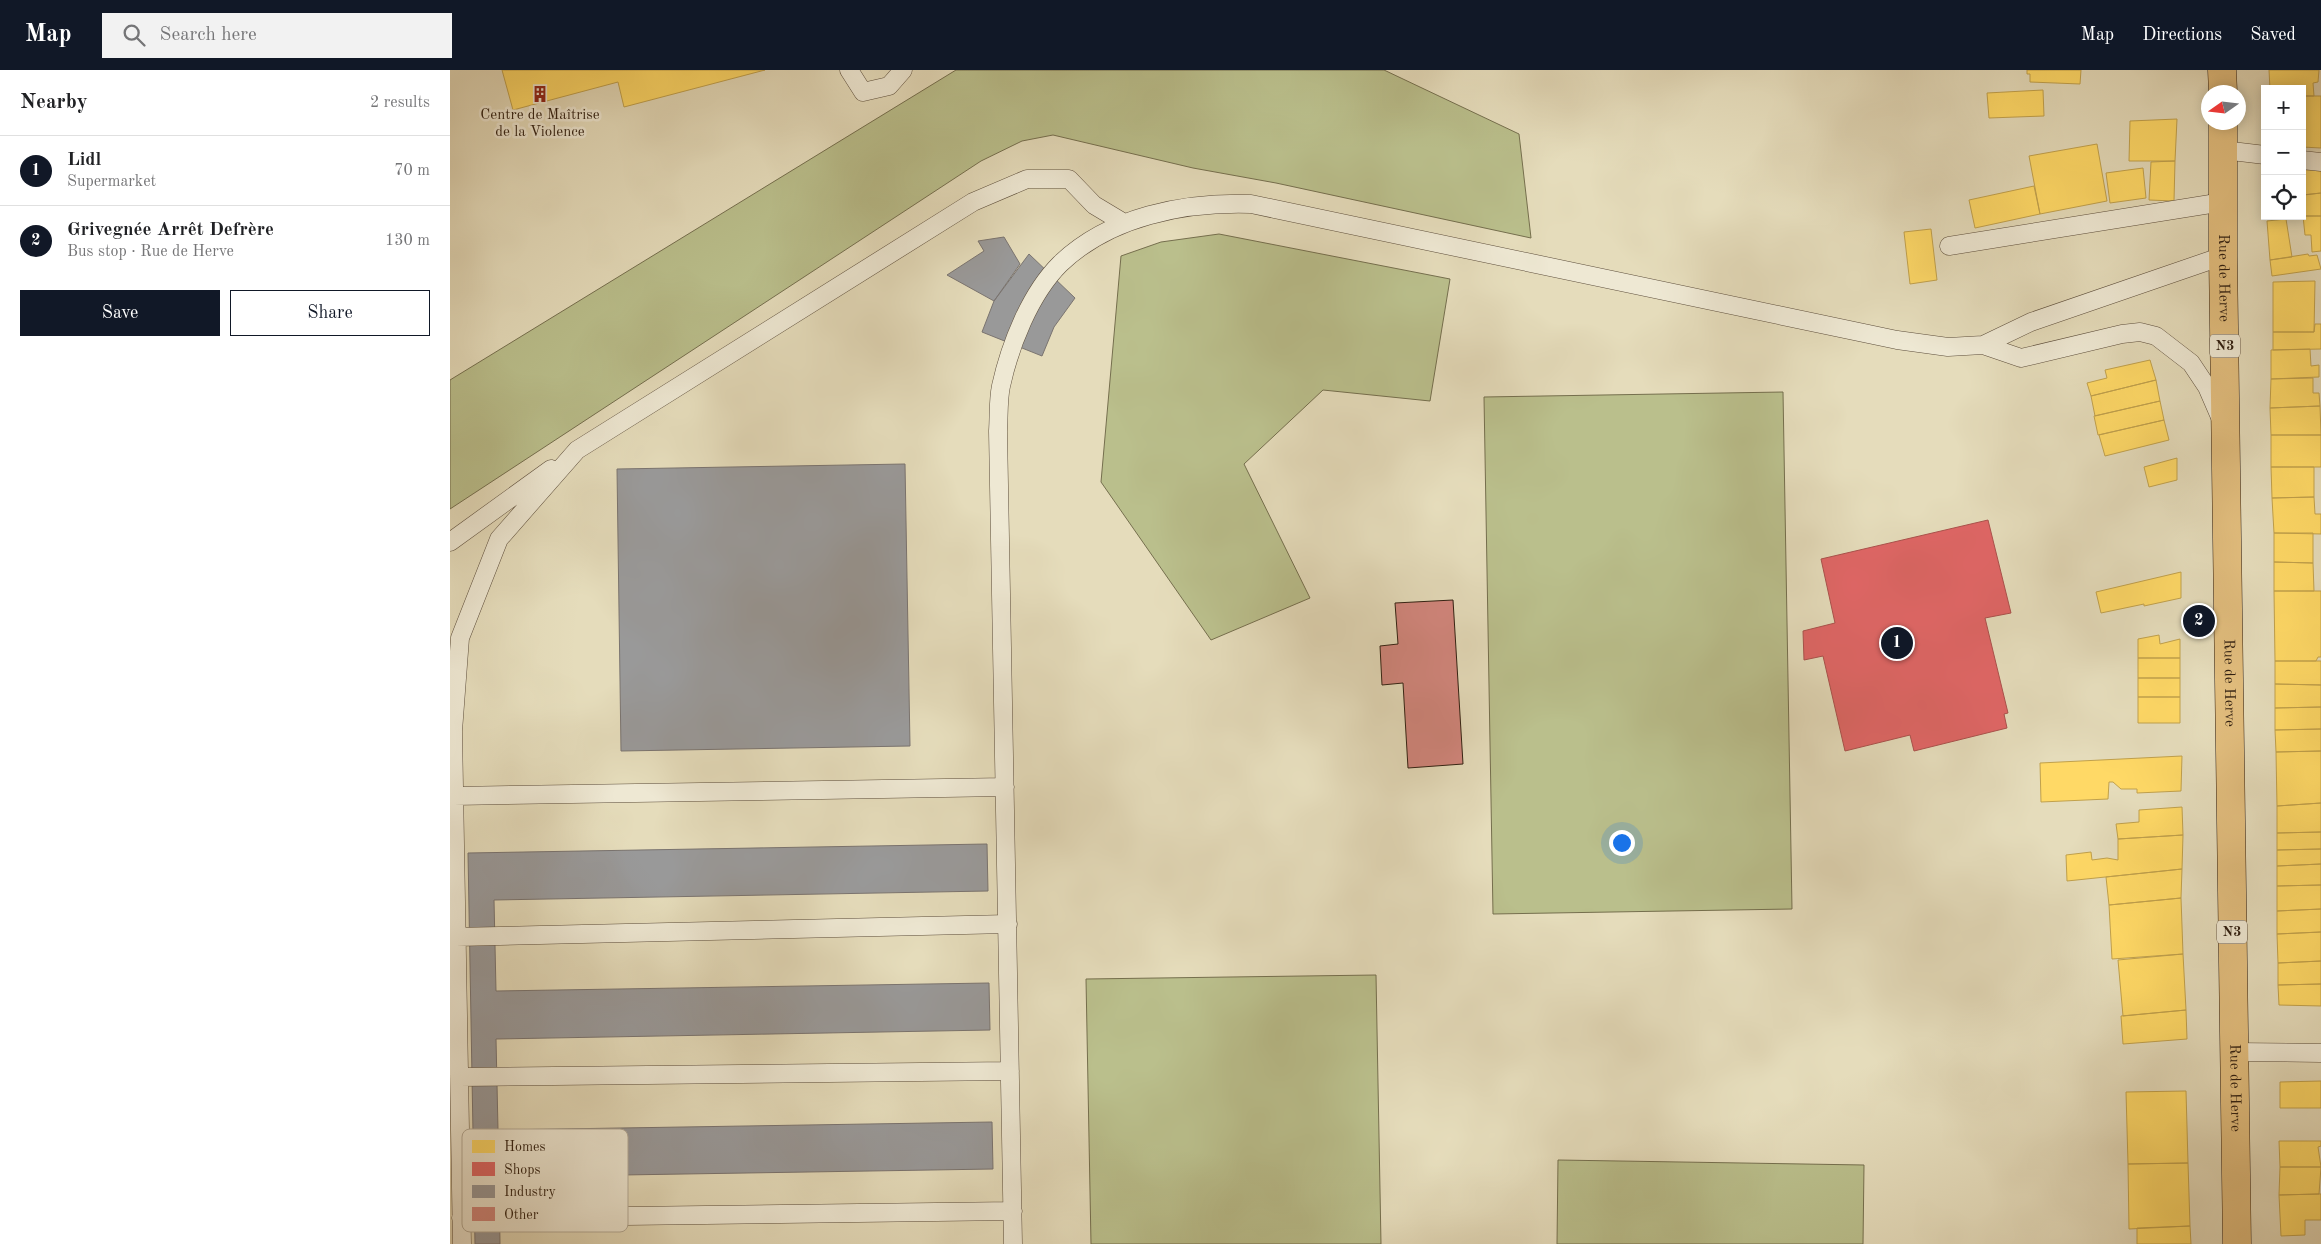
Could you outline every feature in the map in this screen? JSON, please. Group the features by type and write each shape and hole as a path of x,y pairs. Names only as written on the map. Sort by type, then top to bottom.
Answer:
{"main road":[{"path":"2222,70 2223,85"},
{"name":"Rue de Herve","path":"2223,130 2223,256 2237,1244"}],"lane":[{"path":"849,70 863,92 889,86 903,70"},
{"path":"2223,150 2261,155"},
{"path":"2306,160 2321,162"},
{"path":"450,542 577,450 973,202 1027,179 1070,179 1094,205 1124,224"},
{"path":"1949,246 2223,202"},
{"path":"1013,1244 998,431 1001,388 1015,336 1050,276 1060,264 1086,244 1124,224 1186,206 1218,203 1251,204 1896,340 1948,347 1983,345 2021,358 2122,334 2140,332 2156,336 2191,363 2207,387 2226,436"},
{"path":"1983,345 2031,322 2223,256"},
{"path":"462,1244 452,728 460,638 499,539 577,450"},
{"path":"454,796 1005,787"},
{"path":"456,936 1008,924"},
{"path":"2234,1052 2321,1053"},
{"path":"459,1077 1010,1071"},
{"path":"628,1216 1013,1211"}],"green space":[{"path":"956,70 1384,70 1519,134 1531,238 1276,183 1193,168 1053,135 1022,141 981,161 450,509 450,380"},
{"path":"1219,234 1450,279 1430,401 1323,390 1244,464 1310,598 1211,640 1101,482 1121,256 1161,242"},
{"path":"1783,392 1792,909 1493,914 1484,397"},
{"path":"1376,975 1381,1244 1091,1244 1086,979"},
{"path":"1558,1160 1864,1165 1863,1244 1557,1244"}],"building: Homes":[{"name":"Centre de Maîtrise de la Violence","path":"502,70 765,70 624,107 618,82 513,110"},
{"path":"2027,70 2081,70 2080,84 2030,82 2030,74 2027,74"},
{"path":"2269,70 2319,70 2318,82 2313,83 2314,96 2306,96 2306,85 2270,85"},
{"path":"2043,90 2044,116 1989,118 1987,93"},
{"path":"2306,96 2321,96 2321,148 2306,147"},
{"path":"2177,119 2175,161 2129,161 2130,121"},
{"path":"2097,144 2107,201 2040,214 2029,156"},
{"path":"2175,161 2174,201 2149,200 2151,162"},
{"path":"2143,168 2146,198 2110,203 2106,173"},
{"path":"2321,169 2321,193 2306,195 2306,170"},
{"path":"2034,186 2040,214 1975,228 1969,200"},
{"path":"2321,193 2321,216 2306,216 2306,195"},
{"path":"2306,216 2321,216 2321,251 2312,252 2311,235 2305,235 2303,220 2306,220"},
{"path":"2286,220 2292,257 2270,260 2267,221"},
{"path":"1931,229 1937,280 1910,284 1904,232"},
{"path":"2308,254 2309,256 2317,255 2321,269 2272,276 2270,260"},
{"path":"2315,281 2314,332 2273,332 2273,282"},
{"path":"2315,324 2321,324 2321,349 2273,350 2273,332 2314,332"},
{"path":"2310,349 2311,366 2319,365 2319,377 2271,379 2271,350"},
{"path":"2150,360 2156,380 2091,396 2087,383 2107,378 2105,370"},
{"path":"2313,378 2313,393 2319,393 2320,406 2270,408 2271,379"},
{"path":"2156,380 2160,401 2095,416 2091,396"},
{"path":"2160,401 2164,420 2098,435 2094,416"},
{"path":"2320,406 2321,435 2271,435 2270,408"},
{"path":"2164,420 2169,440 2105,456 2099,435"},
{"path":"2271,435 2321,435 2321,467 2271,467"},
{"path":"2177,458 2177,480 2149,487 2144,467"},
{"path":"2271,467 2314,467 2314,497 2272,498"},
{"path":"2314,497 2315,514 2321,514 2321,534 2274,533 2272,498"},
{"path":"2274,533 2313,533 2313,563 2274,562"},
{"path":"2274,562 2313,563 2314,591 2274,591"},
{"path":"2181,572 2181,598 2101,613 2096,592"},
{"path":"2274,591 2321,591 2321,657 2318,657 2316,661 2275,661"},
{"path":"2159,635 2160,644 2180,639 2180,658 2138,658 2138,639"},
{"path":"2138,658 2180,658 2180,678 2138,678"},
{"path":"2275,661 2321,661 2321,685 2275,684"},
{"path":"2138,678 2180,678 2180,697 2138,697"},
{"path":"2275,684 2321,685 2321,707 2275,708"},
{"path":"2138,697 2180,697 2180,723 2138,723"},
{"path":"2321,707 2321,729 2275,730 2275,708"},
{"path":"2321,729 2321,751 2276,752 2275,730"},
{"path":"2321,751 2321,803 2277,806 2276,752"},
{"path":"2182,756 2181,791 2137,793 2137,789 2121,789 2113,782 2109,782 2108,799 2041,802 2040,763"},
{"path":"2321,803 2321,832 2277,833 2277,806"},
{"path":"2182,807 2183,835 2118,839 2116,824 2139,822 2139,810"},
{"path":"2321,832 2321,849 2277,850 2277,833"},
{"path":"2183,835 2182,869 2067,881 2066,855 2091,852 2092,860 2107,858 2118,860 2118,839"},
{"path":"2321,849 2321,864 2277,866 2277,850"},
{"path":"2321,864 2321,885 2277,886 2277,866"},
{"path":"2182,869 2181,898 2109,905 2106,877"},
{"path":"2321,885 2321,909 2277,911 2277,886"},
{"path":"2181,898 2183,954 2112,959 2109,905"},
{"path":"2321,909 2321,932 2277,934 2277,911"},
{"path":"2321,932 2321,961 2278,963 2277,934"},
{"path":"2183,954 2186,1010 2123,1016 2118,960"},
{"path":"2321,961 2321,984 2278,985 2278,963"},
{"path":"2321,984 2321,1006 2279,1005 2278,985"},
{"path":"2186,1010 2187,1039 2123,1044 2121,1016"},
{"path":"2321,1081 2321,1108 2280,1108 2280,1082"},
{"path":"2186,1091 2188,1163 2128,1164 2126,1092"},
{"path":"2279,1141 2321,1141 2321,1146 2318,1147 2321,1167 2280,1167"},
{"path":"2188,1163 2190,1226 2129,1229 2128,1164"},
{"path":"2280,1167 2321,1167 2319,1194 2279,1195"},
{"path":"2321,1194 2321,1220 2305,1220 2305,1235 2281,1236 2279,1195"},
{"path":"2190,1226 2191,1244 2137,1244 2137,1228"}],"building: Shops":[{"path":"1988,520 2011,613 1985,618 2008,713 2004,714 2007,728 1914,751 1910,735 1845,751 1823,656 1804,660 1803,631 1835,623 1821,559"}],"building: Industry":[{"path":"1004,237 1020,264 994,301 947,275 984,251 978,241"},
{"path":"1029,254 1075,298 1054,327 1042,356 982,332 994,301"},
{"path":"905,464 910,746 621,751 617,469"},
{"path":"987,844 988,891 494,900 496,991 989,983 990,1030 496,1039 498,1129 473,1129 468,853"},
{"path":"992,1122 993,1169 628,1175 628,1129 560,1129"},
{"path":"475,1232 500,1232 500,1244 475,1244"}],"building: Other":[{"path":"1453,600 1463,764 1408,768 1403,683 1382,685 1380,646 1398,644 1395,603"}],"place":[{"name":"Centre de Maîtrise de la Violence","path":"540,94"},
{"name":"Grivegnée Arrêt Defrère","path":"2199,621"},
{"name":"Lidl","path":"1897,643"}]}
